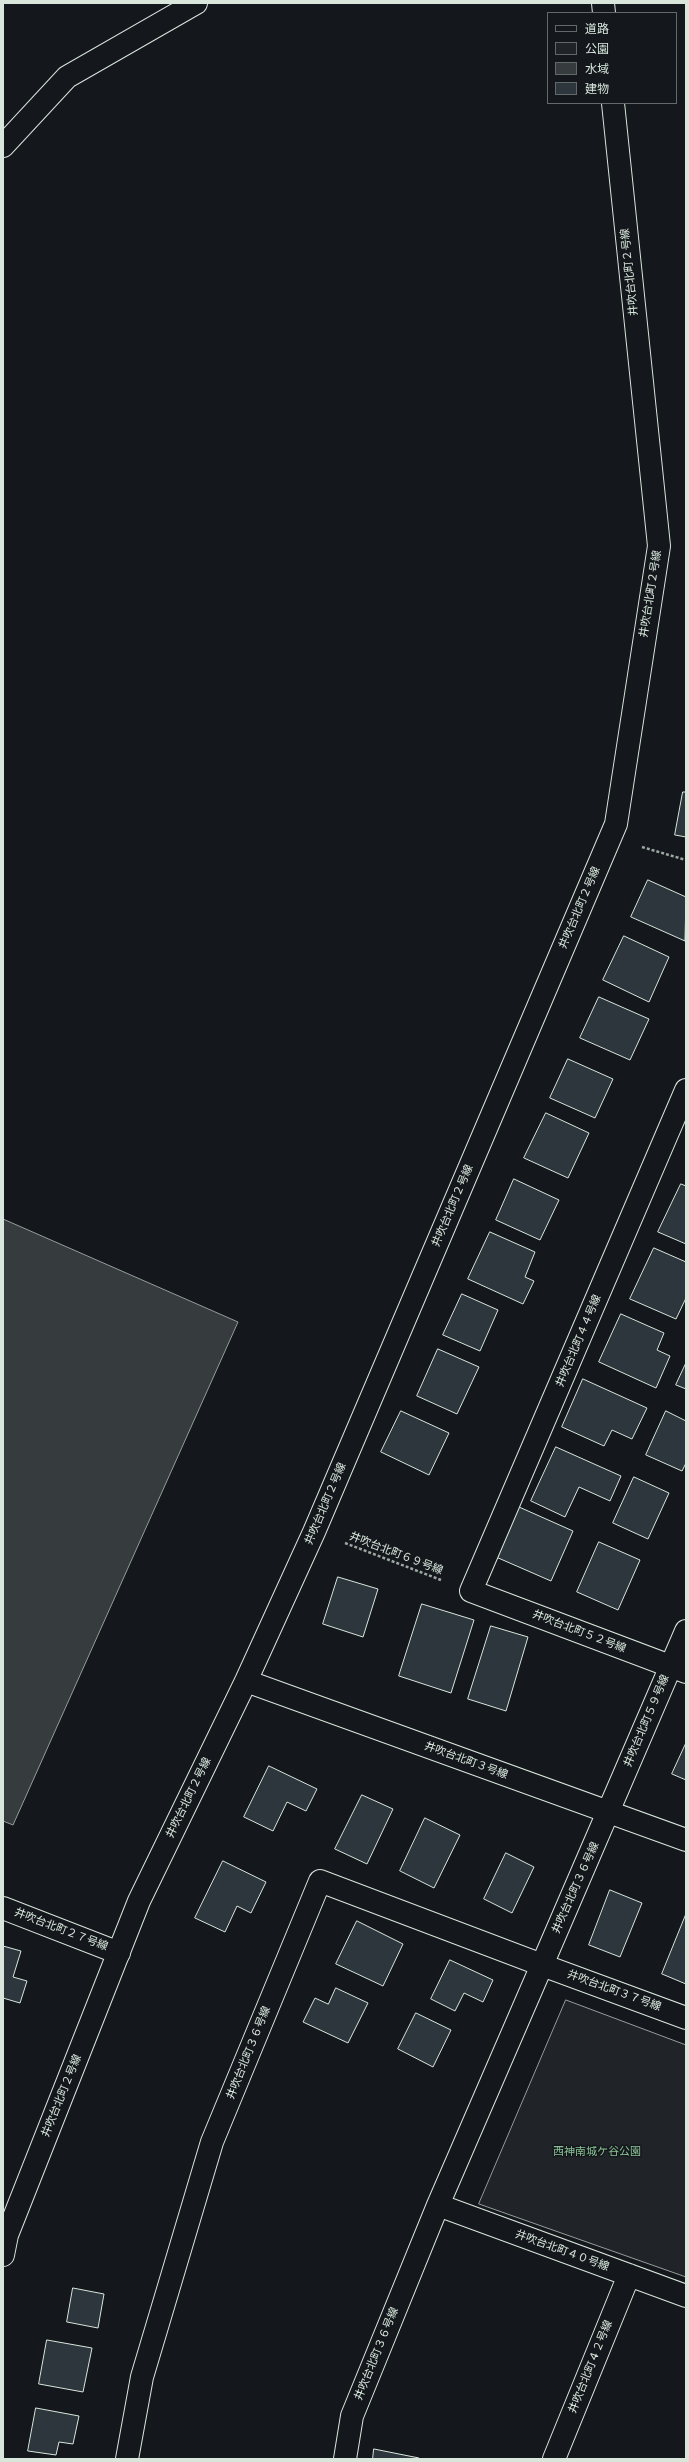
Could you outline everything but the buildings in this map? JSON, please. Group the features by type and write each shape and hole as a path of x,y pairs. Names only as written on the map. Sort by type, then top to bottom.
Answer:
{"street":[{"path":"3,146 67,77 196,3"},
{"name":"井吹台北町２号線","path":"3,2255 7,2235 140,1901 246,1681 314,1532 616,824 659,546 613,104"},
{"name":"井吹台北町４４号線","path":"471,1591 686,1090"},
{"name":"井吹台北町５２号線","path":"471,1591 678,1669"},
{"name":"井吹台北町５９号線","path":"609,1812 678,1669 686,1631"},
{"name":"井吹台北町３号線","path":"246,1681 686,1840"},
{"name":"井吹台北町３６号線","path":"345,2459 352,2416 438,2205 609,1812"},
{"name":"井吹台北町３６号線","path":"127,2459 142,2378 212,2142 320,1881 542,1964"},
{"name":"井吹台北町２７号線","path":"3,1908 119,1953"},
{"name":"井吹台北町３７号線","path":"542,1964 686,2018"},
{"name":"井吹台北町４０号線","path":"438,2205 686,2296"},
{"name":"井吹台北町４２号線","path":"554,2459 629,2275"}],"path":[{"path":"610,837 686,860"},
{"name":"井吹台北町６９号線","path":"314,1532 471,1591"}],"green space":[{"name":"西神南城ケ谷公園","path":"566,2000 686,2045 686,2277 479,2204"}],"water":[{"path":"3,1219 238,1322 13,1825 3,1821"}]}
